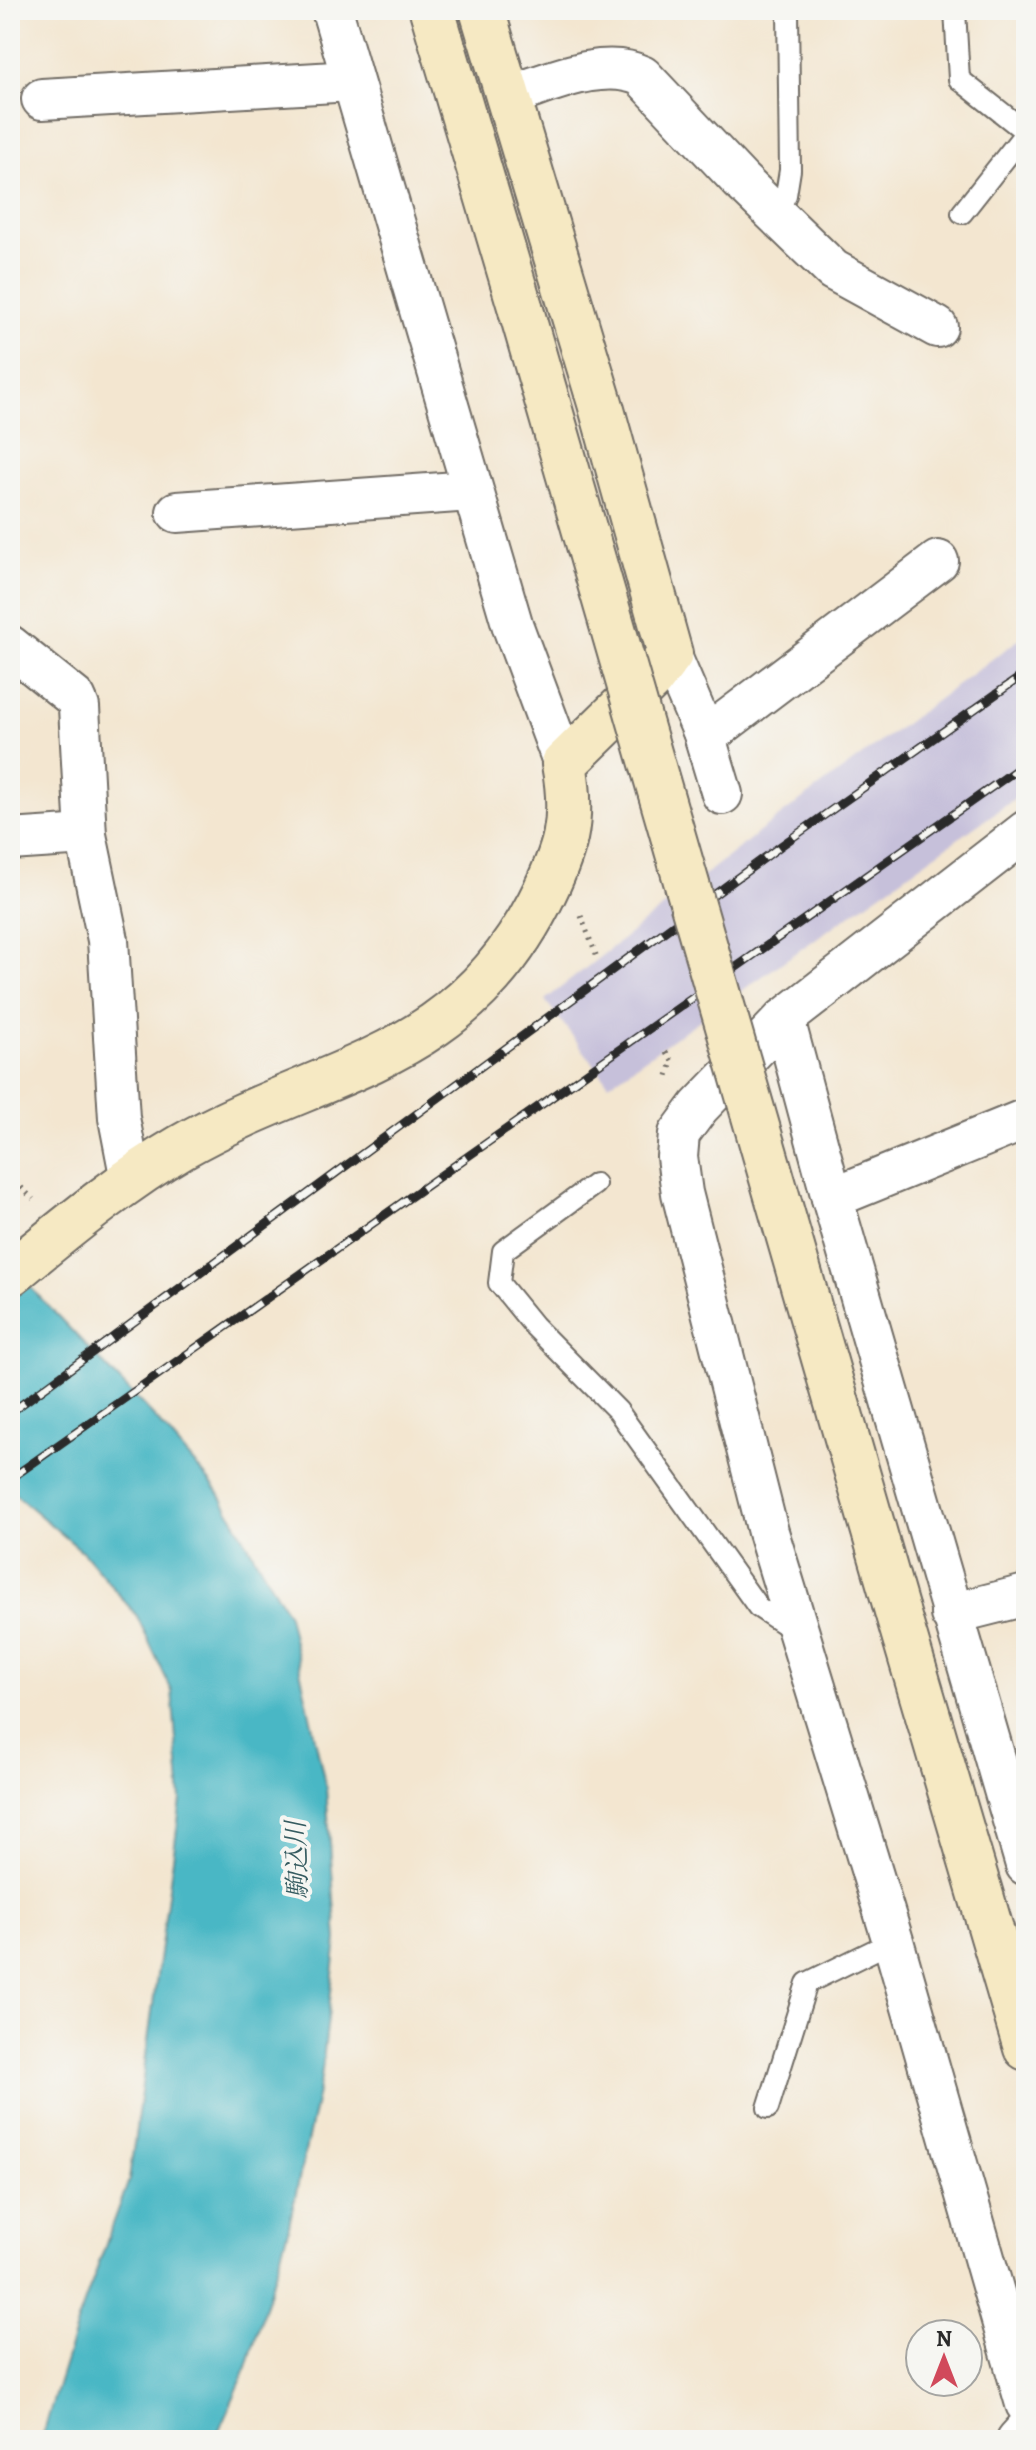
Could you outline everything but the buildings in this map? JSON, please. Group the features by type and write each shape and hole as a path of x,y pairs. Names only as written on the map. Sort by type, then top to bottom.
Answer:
{"street":[{"path":"25,1262 131,1180 181,1147 423,1034 467,1001 528,923 559,860 571,817 564,764 513,627 471,491 332,10"},
{"path":"432,10 521,310 663,813 1026,2048"},
{"path":"482,10 604,418 670,654 703,731 722,794"},
{"path":"508,96 608,68 626,68 642,76 775,215 833,270 937,327"},
{"path":"42,99 352,81"},
{"path":"177,512 471,491"},
{"path":"703,731 720,726 938,561"},
{"path":"10,646 75,698 79,707 86,835 108,940 119,1118 131,1180"},
{"path":"564,764 651,679 670,654"},
{"path":"1026,831 784,1019 699,1107 679,1134 677,1157 682,1193 768,1532 893,1941 1026,2404"},
{"path":"10,840 86,835"},
{"path":"784,1019 832,1198 1026,1865"},
{"path":"832,1198 1026,1119"},
{"path":"951,1614 1026,1595"},
{"path":"1017,2440 1026,2430"}],"lane":[{"path":"775,215 786,195 790,170 788,10"},
{"path":"955,10 959,79 1026,132 962,213"},
{"path":"595,1184 503,1251 499,1283 534,1326 618,1411 758,1607 798,1633"},
{"path":"768,2108 807,1983 893,1941"}],"path":[{"path":"577,903 598,960"}],"shaded area":[{"path":"1026,634 1026,791 609,1084 545,1000 772,822"}],"water":[{"name":"駒込川","path":"10,1266 157,1420 217,1490 288,1615 326,1788 337,1940 321,2078 288,2230 247,2367 215,2440 41,2440 78,2321 129,2180 181,1800 172,1691 137,1616 83,1552 10,1490"}],"railway":[{"path":"10,1413 782,845 1026,673"},
{"path":"10,1479 1026,763"}]}
